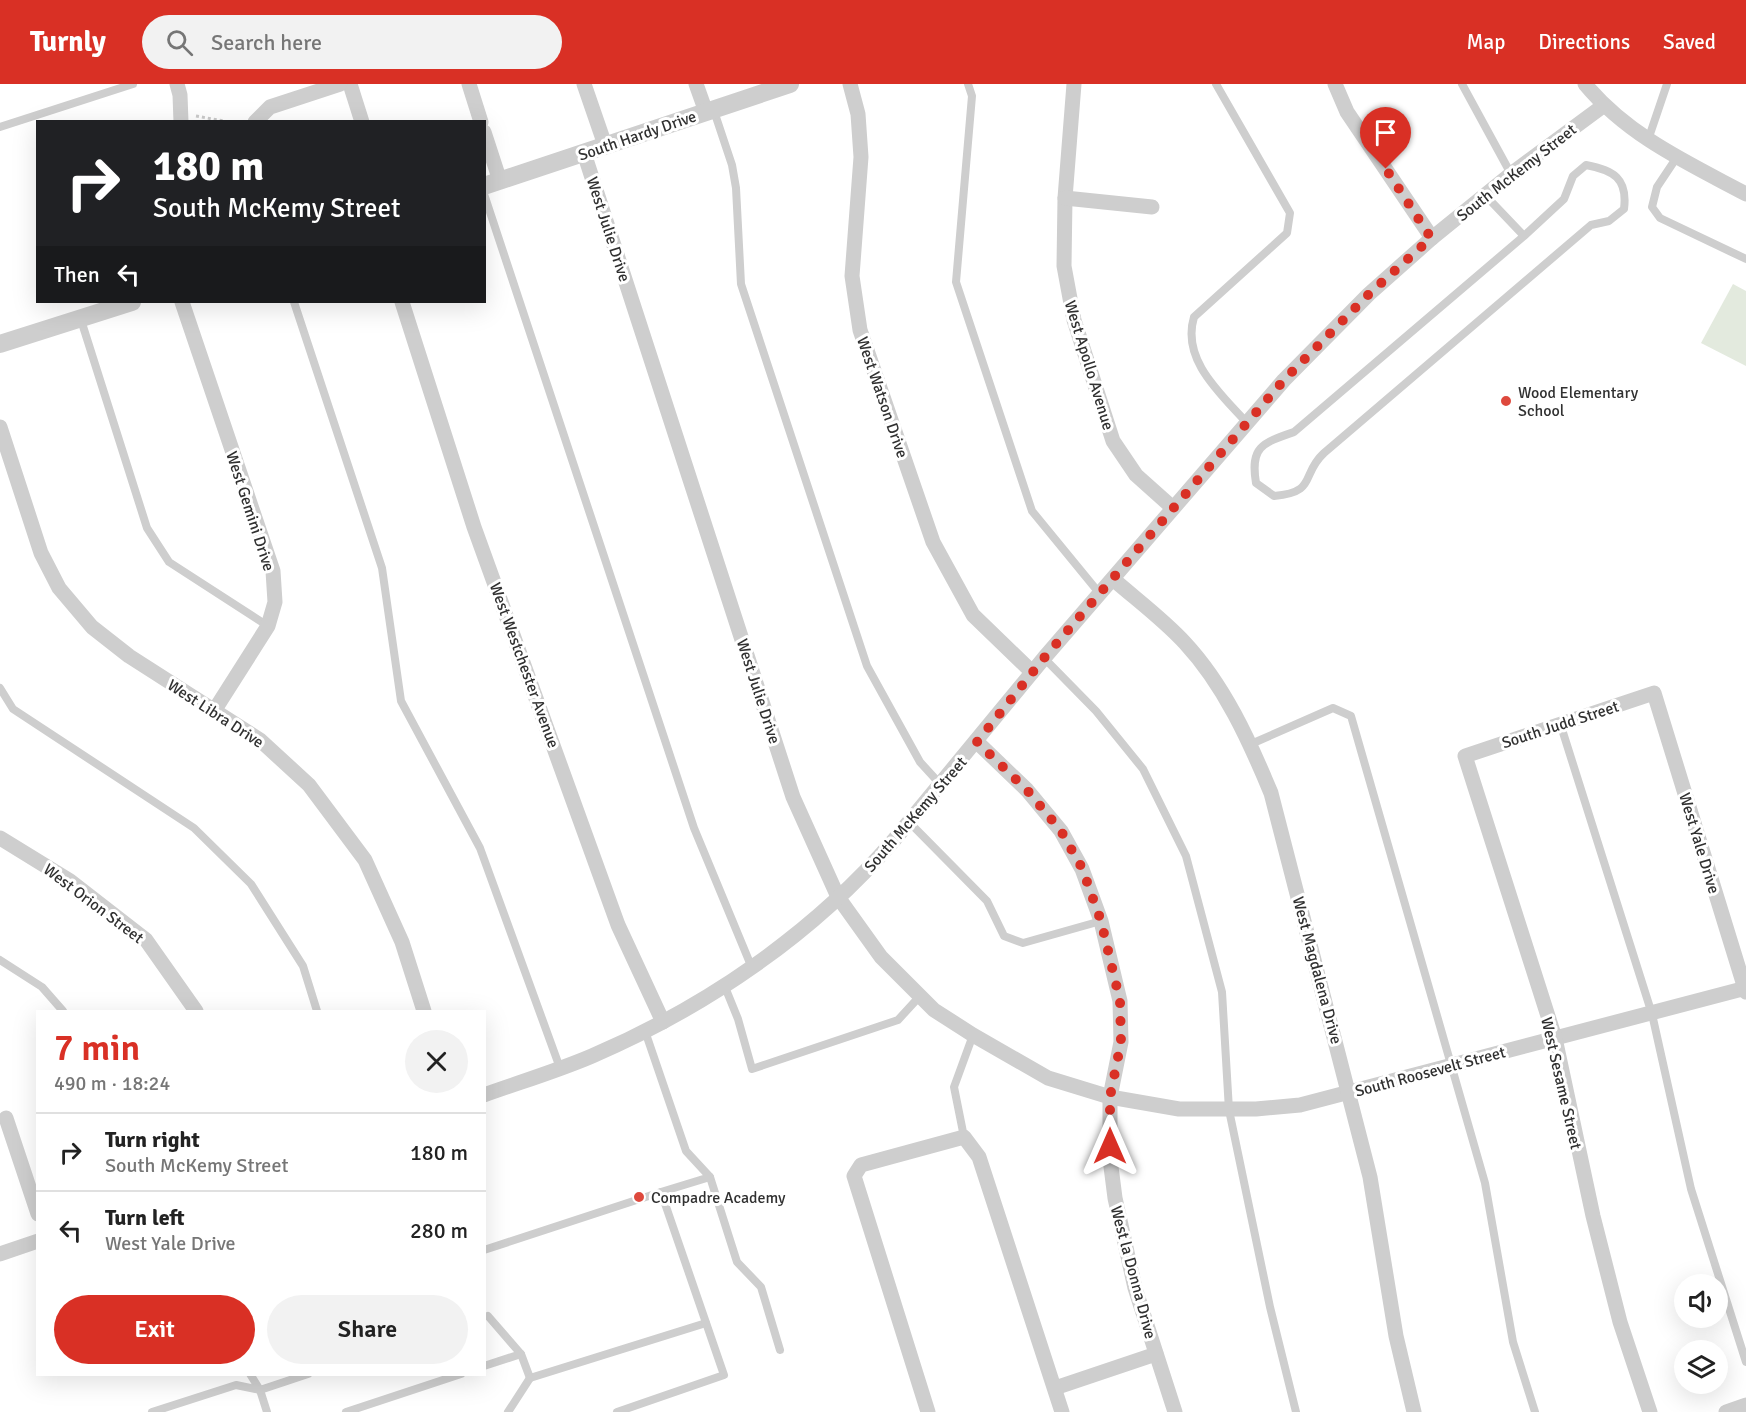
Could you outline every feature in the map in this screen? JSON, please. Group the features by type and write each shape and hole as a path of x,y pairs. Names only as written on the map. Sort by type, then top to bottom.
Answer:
{"street":[{"path":"177,84 181,118"},
{"path":"255,120 270,107 340,84"},
{"path":"350,84 361,120"},
{"path":"469,84 480,120"},
{"path":"584,84 605,145"},
{"path":"696,84 709,111"},
{"name":"South Hardy Drive","path":"492,183 790,84"},
{"name":"West Watson Drive","path":"850,84 858,114 861,157 852,276 860,330 933,542 973,615 1032,672"},
{"name":"West Apollo Avenue","path":"1074,84 1065,198 1064,266 1074,320 1113,441 1136,475 1173,508"},
{"path":"1335,84 1347,112 1431,238"},
{"path":"1585,84 1603,106 1648,141 1746,194"},
{"name":"South McKemy Street","path":"486,1094 560,1068 663,1022 725,987 752,968 838,897 872,866 977,742 1032,672 1284,380 1361,302 1431,238 1511,174 1603,106"},
{"path":"486,145 492,183"},
{"name":"West Julie Drive","path":"584,153 794,797 838,897 881,957 934,1010 1048,1078 1110,1097"},
{"path":"1065,198 1152,207"},
{"path":"0,344 129,303"},
{"name":"West Gemini Drive","path":"182,303 273,571 275,602 268,626 214,711"},
{"name":"West Westchester Avenue","path":"402,303 474,527 618,925 663,1022"},
{"name":"West Libra Drive","path":"0,427 41,553 59,588 92,627 129,656 260,740 309,785 365,860 402,942 424,1010"},
{"name":"West Magdalena Drive","path":"1113,579 1185,643 1226,699 1251,744 1271,793 1350,1092 1370,1177 1396,1336 1414,1412"},
{"name":"South Judd Street","path":"1466,756 1654,693"},
{"name":"West Yale Drive","path":"1654,693 1746,990"},
{"name":"West la Donna Drive","path":"977,742 1027,790 1061,831 1082,868 1101,921 1120,1001 1121,1042 1110,1097 1110,1159 1120,1229 1175,1412"},
{"name":"West Sesame Street","path":"1466,756 1555,1038 1593,1216 1620,1322 1650,1412"},
{"name":"West Orion Street","path":"0,838 70,881 146,940 195,1010"},
{"name":"South Roosevelt Street","path":"1110,1097 1179,1109 1229,1110 1300,1105 1746,990"},
{"path":"6,1118 36,1208"},
{"path":"928,1412 854,1176 861,1165 964,1137 979,1156 1062,1412"},
{"path":"0,1254 36,1242"},
{"path":"1055,1388 1156,1354"},
{"path":"1726,1412 1746,1406"}],"lane":[{"path":"0,127 134,84"},
{"path":"968,84 972,96 956,282 1032,512 1100,594"},
{"path":"1216,84 1290,213 1287,233 1194,317 1190,329 1193,348 1204,374 1247,423"},
{"path":"1461,84 1511,174"},
{"path":"1648,141 1667,84"},
{"path":"709,111 732,165 736,188 741,284 867,666 920,762 941,785"},
{"path":"1677,157 1658,187 1652,207 1660,218 1746,259"},
{"path":"1586,165 1606,168 1618,177 1626,193 1624,208 1609,221 1591,225 1324,453 1314,463 1308,482 1291,495 1274,496 1256,483 1253,463 1260,448 1273,439 1294,432 1524,236 1564,199 1573,176 1586,165"},
{"path":"1485,195 1524,236"},
{"path":"486,200 694,828 752,968"},
{"path":"294,303 382,568 400,702 480,848 560,1068"},
{"path":"80,318 147,528 169,562 268,626"},
{"path":"1044,658 1096,711 1143,769 1186,856 1222,992 1229,1110 1270,1308 1296,1412"},
{"path":"0,688 13,709 194,828 252,884 303,966 317,1010"},
{"path":"1251,744 1334,708 1351,716 1453,1064 1485,1183 1513,1342 1534,1412"},
{"path":"1560,723 1652,1014 1691,1189 1746,1362"},
{"path":"909,822 987,902 1004,936 1023,943 1101,921"},
{"path":"0,960 42,987 62,1010"},
{"path":"725,987 738,1019 752,1069 898,1020 920,996"},
{"path":"645,1031 686,1151 710,1177 737,1262 760,1287 780,1350"},
{"path":"964,1137 954,1087 973,1035"},
{"path":"486,1249 710,1177"},
{"path":"617,1412 724,1376 661,1192"},
{"path":"486,1316 521,1354 530,1378"},
{"path":"508,1412 530,1378 706,1323"},
{"path":"486,1365 521,1354"},
{"path":"251,1376 260,1390 267,1412"},
{"path":"152,1412 236,1384 260,1390 302,1376"},
{"path":"346,1412 455,1376"}],"path":[{"path":"181,118 205,120"}],"shaded area":[{"path":"1733,284 1746,291 1746,366 1701,343"}],"place":[{"name":"Wood Elementary School","path":"1506,401"},
{"name":"Compadre Academy","path":"639,1197"}],"route":[{"path":"1110,1146 1110,1097 1121,1042 1120,1001 1101,921 1082,868 1061,831 1027,790 977,742 1044,658 1284,380 1369,294 1431,238 1386,169"}]}
